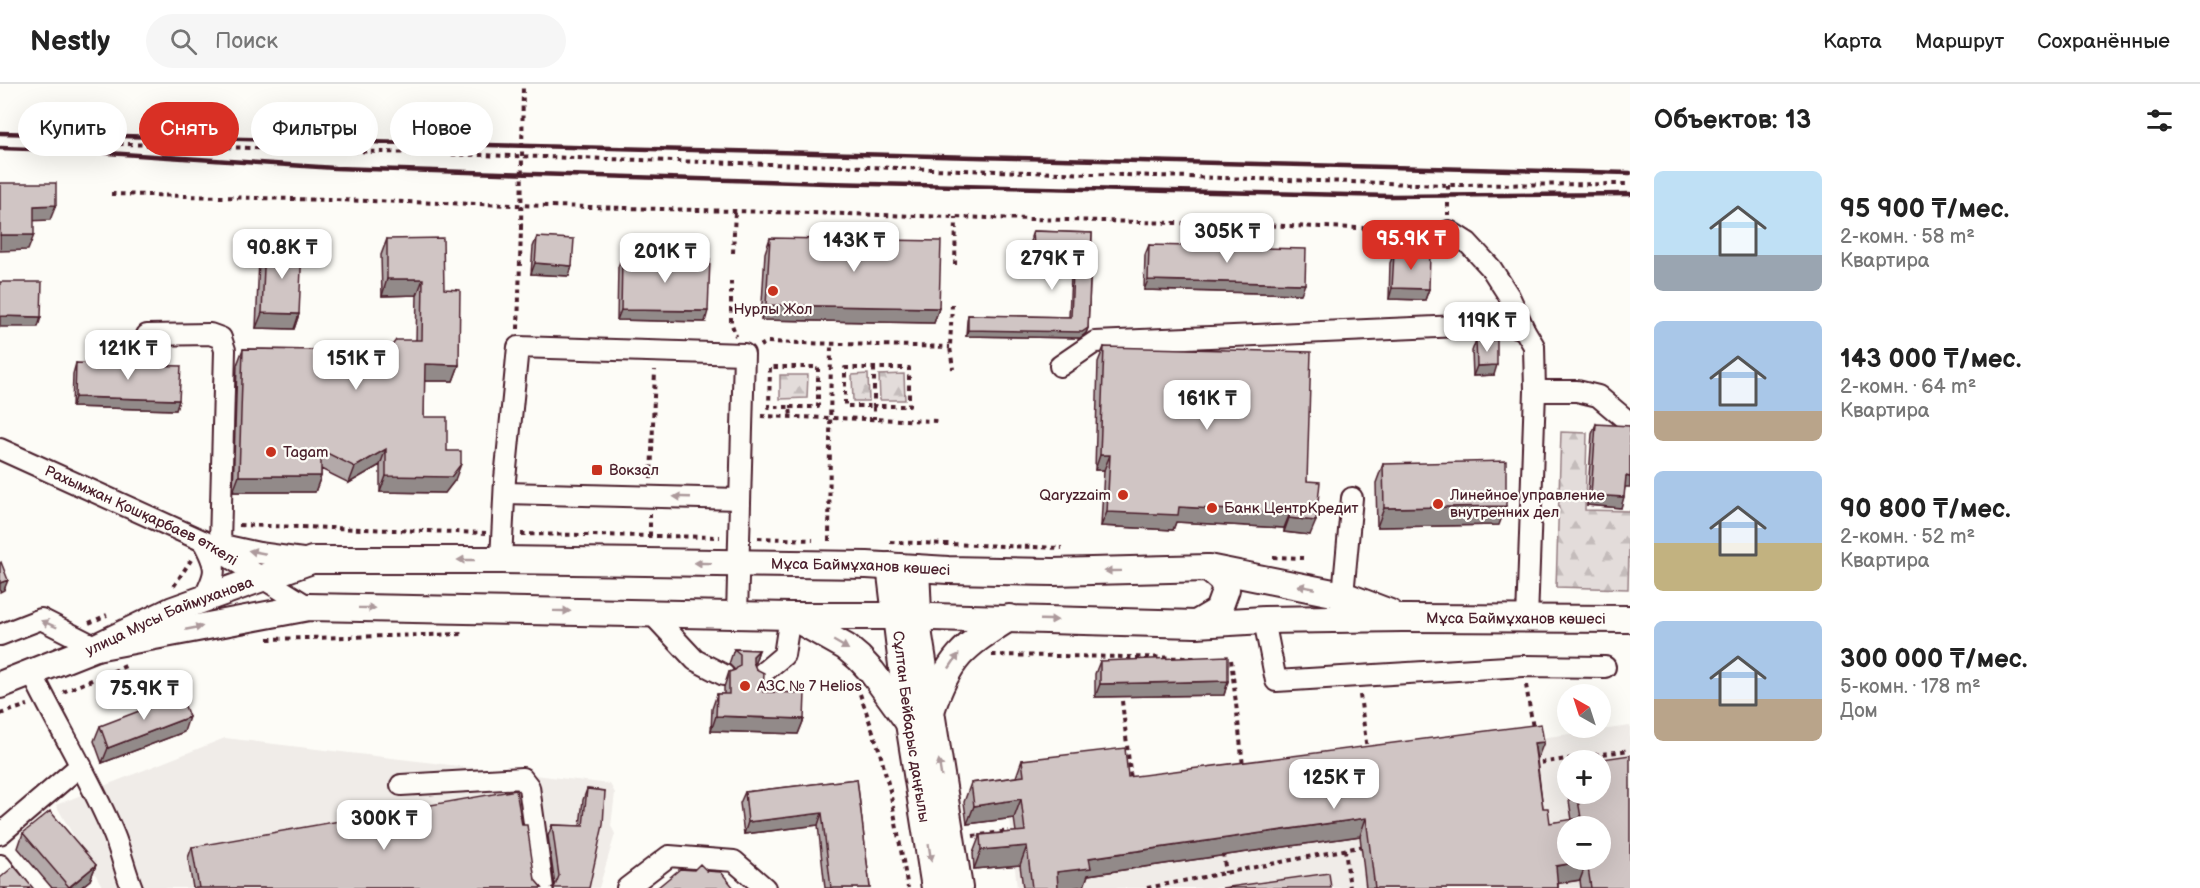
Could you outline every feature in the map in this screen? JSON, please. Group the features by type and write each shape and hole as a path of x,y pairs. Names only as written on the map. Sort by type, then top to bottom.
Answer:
{"main road":[{"name":"Мұса Баймұханов көшесі","path":"312,560 739,563 1053,572 1208,568 1343,594 1402,618"},
{"name":"улица Мусы Баймуханова","path":"96,647 173,610 312,560"},
{"name":"Сұлтан Бейбарыс даңғылы","path":"890,566 906,616 920,719 935,888"},
{"name":"Сұлтан Бейбарыс даңғылы","path":"906,616 916,568"},
{"path":"1196,624 1218,611 1226,589 1221,579 1208,568"},
{"name":"Мұса Баймұханов көшесі","path":"309,607 906,616 1196,624 1263,620 1402,618 1630,619"},
{"name":"улица Мусы Баймуханова","path":"96,647 309,607"},
{"path":"790,616 846,647 920,719 956,656 972,642 1009,618"},
{"path":"0,685 96,647"},
{"name":"Сұлтан Бейбарыс даңғылы","path":"920,719 959,888"}],"street":[{"path":"1449,231 1468,243 1491,268 1509,296 1534,345 1535,391 1527,620"},
{"path":"1060,366 1095,342 1505,324 1524,329"},
{"path":"147,335 210,334 221,338 225,350 221,525 212,542 214,576 203,600"},
{"path":"501,560 518,347 744,354 737,615"},
{"path":"1535,391 1577,391 1598,396 1630,423"},
{"name":"Рахымжан Қошқарбаев өткелі","path":"0,448 212,542 262,578 309,607"},
{"path":"505,493 740,499"},
{"path":"1343,594 1352,498"},
{"path":"212,542 259,553 312,560"},
{"path":"651,613 695,660 724,675"},
{"path":"759,676 784,655 790,616"},
{"path":"0,635 41,619 96,647"},
{"path":"1263,620 1276,681 1523,666 1605,667"},
{"path":"32,673 81,765 115,837 132,888"},
{"path":"0,834 81,765"},
{"path":"401,785 522,778 529,787 543,888"},
{"path":"627,888 669,856 734,861 765,888"},
{"path":"0,865 18,888"}],"path":[{"path":"518,347 523,84"},
{"path":"127,144 1448,185 1630,184"},
{"path":"111,194 1449,231 1448,185"},
{"path":"732,253 735,211"},
{"path":"955,266 956,217"},
{"path":"730,281 731,322 744,354 767,342 950,348"},
{"path":"952,304 950,348 953,369"},
{"path":"830,541 831,344"},
{"path":"650,536 655,351"},
{"path":"770,367 818,367 818,407 790,407 769,407 770,367"},
{"path":"845,368 909,368 909,406 874,406 845,406 845,368"},
{"path":"874,368 874,419"},
{"path":"790,407 790,417"},
{"path":"742,416 939,421"},
{"path":"221,525 503,534"},
{"path":"171,590 212,542"},
{"path":"67,633 108,615"},
{"path":"259,639 475,634"},
{"path":"983,659 991,655 1197,658"},
{"path":"1118,656 1119,667"},
{"path":"1220,658 1231,659 1243,770"},
{"path":"0,714 45,700 132,663"},
{"path":"1523,666 1533,731"},
{"path":"1358,676 1367,753"},
{"path":"1121,690 1131,782"},
{"name":"Сұлтан Бейбарыс даңғылы","path":"859,692 879,749 890,790 908,888"},
{"path":"1527,765 1630,750"},
{"path":"1536,752 1538,763"},
{"path":"963,837 1010,831"},
{"path":"1147,888 1371,844"},
{"path":"1345,849 1350,888"},
{"path":"1223,851 1226,873"}],"shaded area":[{"path":"1630,726 1630,888 1017,888 1009,808 1557,736 1557,738 1611,738 1611,729"},
{"path":"225,738 610,784 615,793 611,826 615,834 599,888 103,888 56,805"}],"green space":[{"path":"868,374 869,401 853,401 852,375"},
{"path":"904,374 905,400 880,400 879,375"},
{"path":"780,375 808,375 807,398 780,399"},
{"path":"1561,432 1587,433 1585,510 1630,511 1628,589 1556,587"}],"building":[{"path":"0,183 56,183 56,205 34,206 34,235 0,235"},
{"path":"1033,231 1092,233 1088,328 1082,332 968,330 968,315 1071,317 1074,249 1034,248"},
{"path":"537,237 574,239 572,266 535,263"},
{"path":"443,238 444,289 460,290 459,365 425,364 424,417 447,417 447,451 461,451 461,464 451,477 386,476 386,449 355,467 321,450 321,476 239,476 243,349 388,351 396,340 422,340 423,279 387,279 387,239"},
{"path":"770,238 941,241 939,308 766,305"},
{"path":"265,245 302,247 299,314 262,313"},
{"path":"1149,245 1306,249 1305,284 1148,280"},
{"path":"1394,253 1430,254 1429,289 1392,288"},
{"path":"622,257 710,259 708,311 621,310"},
{"path":"0,282 42,282 41,317 0,316"},
{"path":"1476,340 1497,340 1497,365 1477,366"},
{"path":"1104,347 1311,352 1307,481 1320,482 1316,521 1289,518 1290,513 1179,507 1178,515 1107,512 1110,455 1100,455"},
{"path":"76,363 181,366 179,400 75,397"},
{"path":"1596,424 1630,426 1630,477 1626,476 1624,497 1591,495"},
{"path":"1506,461 1506,506 1384,508 1383,464"},
{"path":"0,563 8,580 0,583"},
{"path":"734,649 759,650 753,656 753,662 756,669 764,673 763,692 805,693 804,719 716,716 717,694 729,694 729,672 740,665 740,654"},
{"path":"1228,656 1228,681 1100,684 1100,661"},
{"path":"181,695 189,717 108,748 100,726"},
{"path":"1541,724 1544,742 1534,743 1543,808 1548,808 1550,823 1557,822 1558,888 1375,888 1366,818 1089,858 1091,868 1057,872 1058,888 1032,888 1027,846 981,850 980,835 1025,831 1021,799 974,806 971,783 1024,776 1022,760 1125,748 1128,777"},
{"path":"1630,755 1630,888 1591,888 1588,870 1611,870 1611,816 1581,816 1579,804 1611,804 1611,758"},
{"path":"857,779 870,888 831,888 822,813 748,822 745,792"},
{"path":"587,789 605,791 603,825 589,888 551,888 555,886 559,876 552,825 583,826"},
{"path":"516,790 522,825 527,825 535,880 542,888 199,888 192,847"},
{"path":"50,811 96,865 69,887 23,833"},
{"path":"700,864 707,871 721,872 734,888 657,888 680,869 694,870"},
{"path":"14,866 33,888 0,888 0,878"},
{"path":"1329,873 1331,888 1222,888"}],"railway":[{"path":"0,133 1630,173"},
{"path":"0,148 335,168 826,183 1391,196 1630,194"}],"place":[{"name":"Нурлы Жол","path":"773,291"},
{"name":"Tagam","path":"271,452"},
{"name":"Вокзал","path":"597,470"},
{"name":"Qaryzzaim","path":"1123,495"},
{"name":"Линейное управление внутренних дел","path":"1438,504"},
{"name":"Банк ЦентрКредит","path":"1212,508"},
{"name":"АЗС № 7 Helios","path":"745,686"}]}
